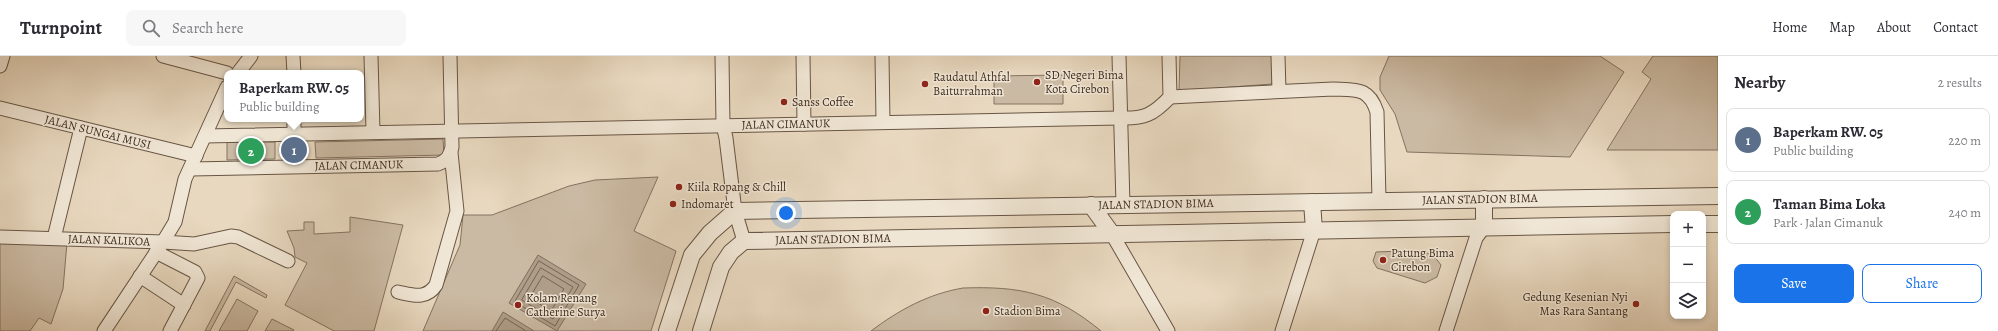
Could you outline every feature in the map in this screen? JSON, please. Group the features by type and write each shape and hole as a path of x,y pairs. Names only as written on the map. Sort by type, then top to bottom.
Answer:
{"street":[{"path":"0,66 2,56"},
{"path":"163,56 224,72"},
{"path":"293,56 294,70"},
{"path":"371,56 373,132"},
{"path":"398,292 418,296 426,295 431,292 436,285 457,211 451,152 452,130 450,56"},
{"path":"701,331 721,267 731,252 744,241 735,211 723,125 722,56"},
{"path":"803,56 804,124"},
{"path":"882,56 883,122"},
{"path":"1119,56 1123,205"},
{"path":"1169,56 1170,97 1279,91 1354,90 1366,93 1373,100 1377,112 1379,201"},
{"path":"1278,56 1279,91"},
{"path":"240,70 251,57"},
{"name":"JALAN KALIKOA","path":"0,237 54,238 159,247 175,222 184,184 224,94"},
{"name":"JALAN CIMANUK","path":"205,136 883,122 1120,118 1137,119 1157,110 1170,97"},
{"name":"JALAN SUNGAI MUSI","path":"0,108 196,156"},
{"path":"294,122 294,134"},
{"path":"54,238 81,128"},
{"name":"JALAN CIMANUK","path":"191,169 438,164 444,162 451,152"},
{"name":"JALAN STADION BIMA","path":"735,211 1718,196"},
{"path":"1446,331 1476,238 1484,227 1484,199"},
{"path":"1282,331 1314,230 1312,202"},
{"path":"1091,205 1112,234 1168,331"},
{"path":"667,331 692,255 710,233 735,211"},
{"name":"JALAN STADION BIMA","path":"744,241 1670,224"},
{"path":"1706,224 1718,224"},
{"path":"159,247 194,244 231,236 238,236 288,261"},
{"path":"104,331 159,247"},
{"path":"159,247 195,272 198,278 170,331"},
{"path":"140,276 184,305"}],"shaded area":[{"path":"1180,56 1274,56 1272,84 1179,91"},
{"path":"1389,56 1600,56 1624,72 1570,157 1407,152 1395,114 1380,90 1380,77"},
{"path":"1653,56 1718,56 1718,150 1607,150 1651,79 1642,72"},
{"path":"1063,75 1063,104 994,104 994,76"},
{"path":"443,139 444,155 316,158 315,142"},
{"path":"227,142 275,142 275,159 227,160"},
{"path":"658,177 634,231 676,251 651,331 423,331 460,245 463,215 492,215 569,186 595,180"},
{"path":"350,217 403,225 374,331 334,331 285,305 307,263 295,257 294,248 287,231 304,230 304,222 314,222 314,234 350,232"},
{"path":"0,241 67,243 63,289 51,324 39,318 30,331 0,331"},
{"path":"1376,252 1424,252 1433,256 1437,260 1441,265 1437,277 1425,283 1377,268 1373,261"},
{"path":"234,276 267,295 266,298 236,282 210,331 205,331"},
{"name":"Stadion Bima","path":"963,288 1003,289 1036,294 1068,308 1101,331 871,331 892,316 914,304 938,294"},
{"path":"237,299 258,311 247,331 219,331"},
{"path":"272,319 294,330 265,331"}],"water":[{"path":"538,255 586,284 557,331 509,303"},
{"path":"503,312 534,331 492,331"}],"place":[{"name":"SD Negeri Bima Kota Cirebon","path":"1037,82"},
{"name":"Raudatul Athfal Baiturrahman","path":"925,84"},
{"name":"Sanss Coffee","path":"784,102"},
{"name":"Baperkam RW. 05","path":"294,150"},
{"name":"Taman Bima Loka","path":"251,151"},
{"name":"Kiila Ropang & Chill","path":"679,187"},
{"name":"Indomaret","path":"673,204"},
{"name":"Patung Bima Cirebon","path":"1383,260"},
{"name":"Gedung Kesenian Nyi Mas Rara Santang","path":"1636,304"},
{"name":"Kolam Renang Catherine Surya","path":"518,305"},
{"name":"Stadion Bima","path":"986,311"}]}
